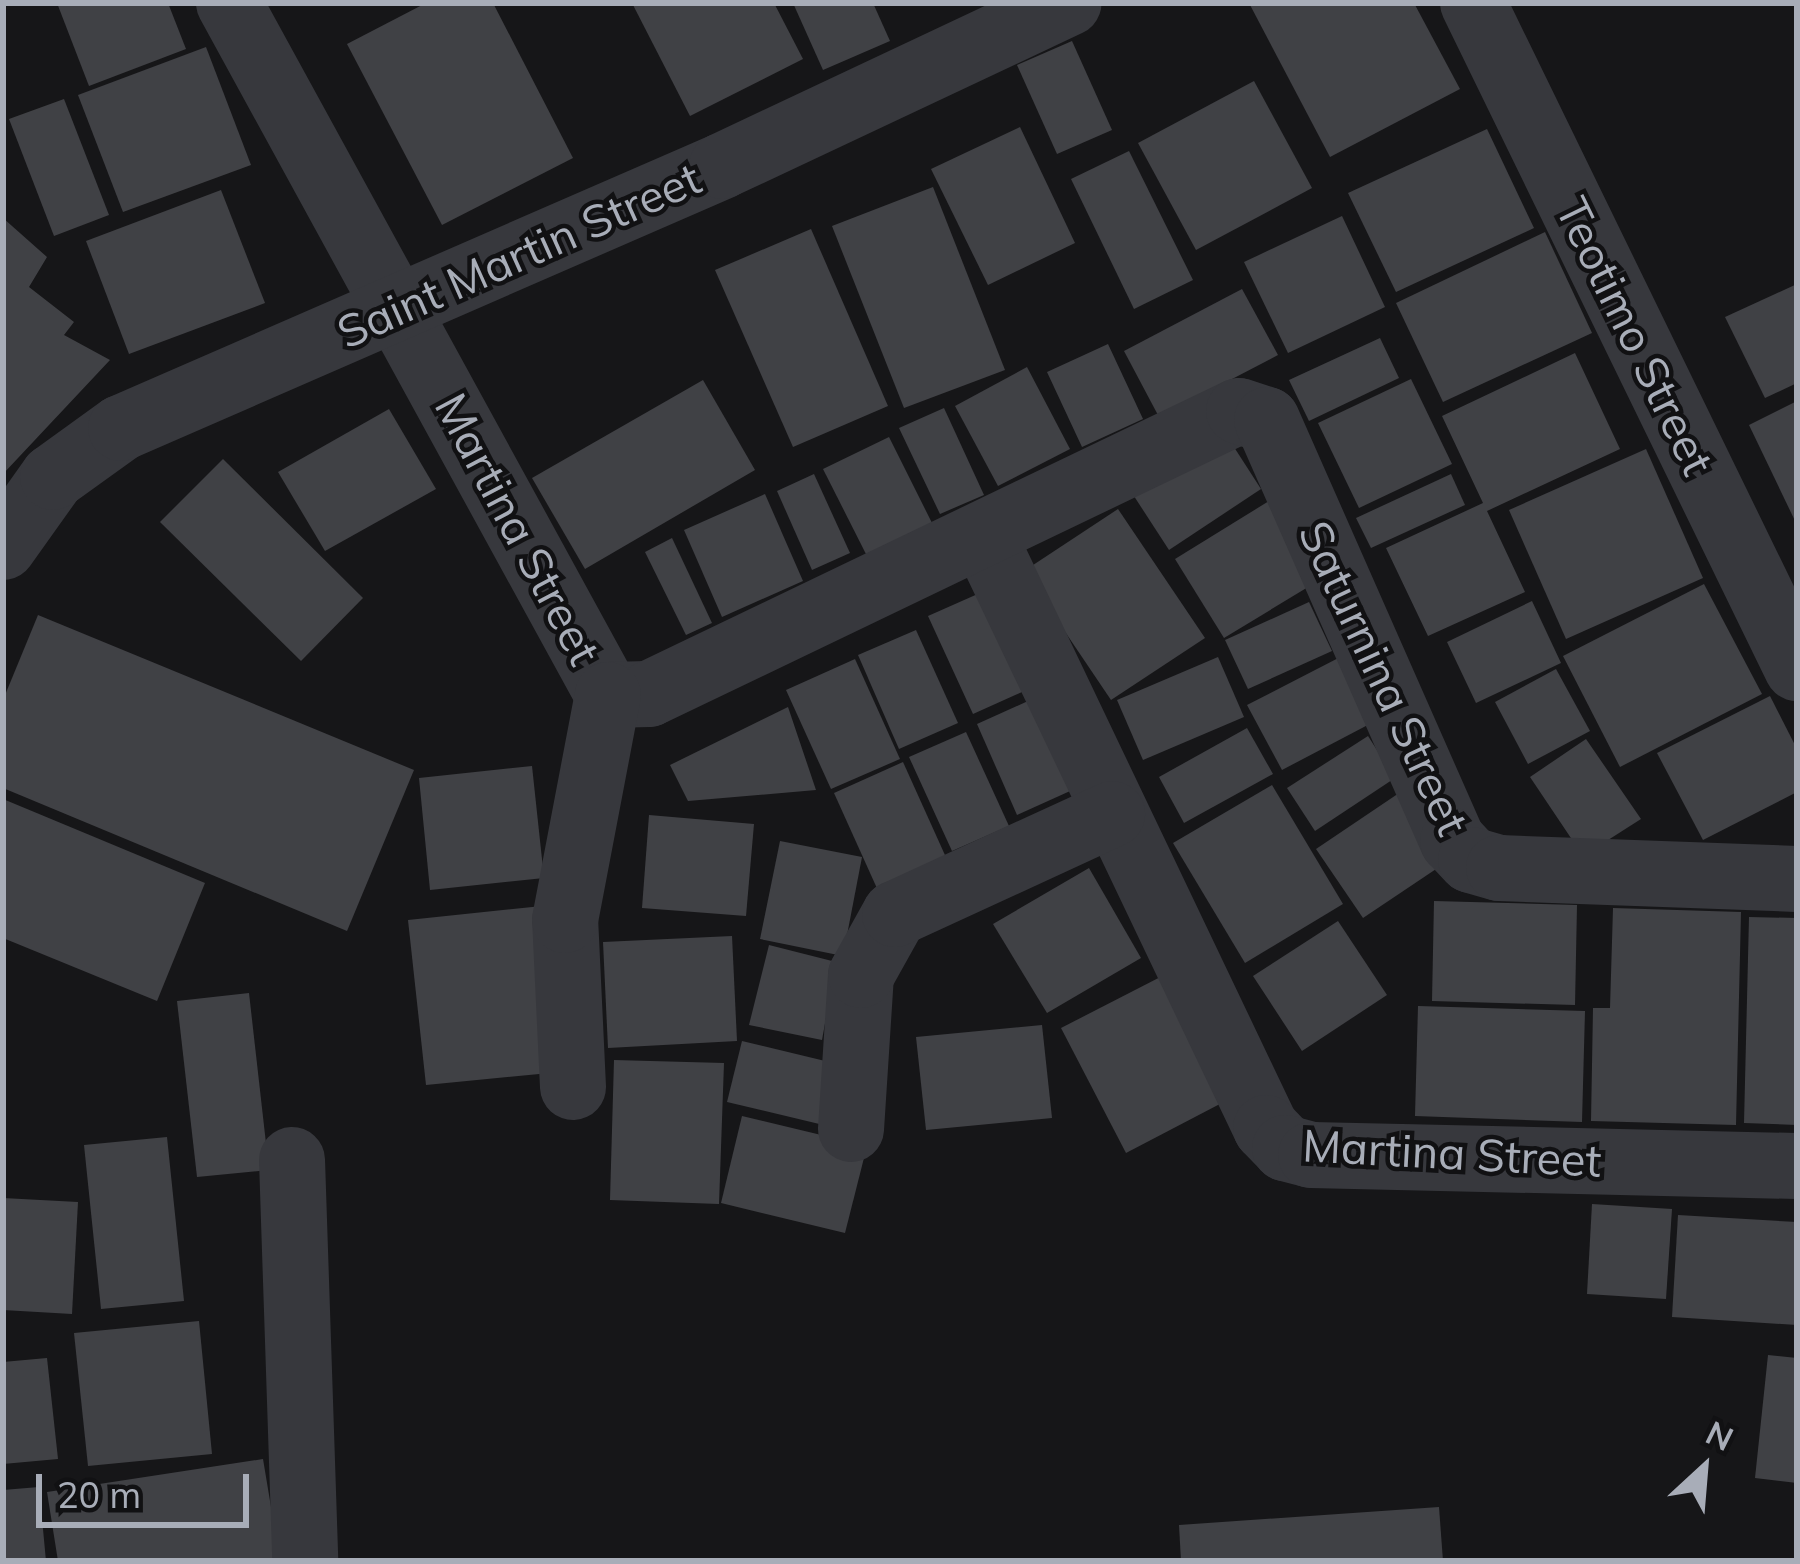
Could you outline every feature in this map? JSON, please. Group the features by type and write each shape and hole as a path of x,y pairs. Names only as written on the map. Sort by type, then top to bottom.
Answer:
{"street":[{"name":"Martina Street","path":"229,3 608,695 649,694 1239,411"},
{"name":"Saint Martin Street","path":"3,547 52,477 122,428 398,309 1069,3"},
{"name":"Teotimo Street","path":"1473,3 1797,668"},
{"name":"Saturnina Street","path":"1239,411 1267,420 1454,841 1471,860 1499,868 1797,879"},
{"name":"Martina Street","path":"983,537 1266,1128 1285,1148 1312,1155 1797,1166"},
{"path":"573,1087 565,920 608,695"},
{"path":"851,1129 861,975 895,914 1112,814"},
{"path":"292,1160 305,1561"}],"building":[{"path":"57,3 168,3 186,49 89,86"},
{"path":"426,3 493,3 573,158 442,225 347,44"},
{"path":"632,3 774,3 803,59 690,116"},
{"path":"793,3 873,3 890,41 823,70"},
{"path":"1249,3 1414,3 1460,89 1330,157"},
{"path":"1072,41 1112,130 1057,154 1017,65"},
{"path":"206,47 251,165 123,212 78,95"},
{"path":"1254,81 1312,188 1196,250 1138,143"},
{"path":"64,99 109,215 54,236 9,119"},
{"path":"1020,127 1075,243 988,285 931,169"},
{"path":"1487,129 1534,228 1396,292 1348,193"},
{"path":"1129,151 1193,280 1134,309 1071,179"},
{"path":"933,187 1005,370 904,408 832,226"},
{"path":"221,190 265,303 129,354 86,241"},
{"path":"1342,216 1385,307 1288,353 1244,262"},
{"path":"3,218 47,257 29,287 74,322 64,335 110,360 3,474"},
{"path":"811,229 888,406 793,447 715,270"},
{"path":"1545,232 1592,333 1443,402 1396,303"},
{"path":"1797,284 1797,383 1765,398 1725,317"},
{"path":"1242,289 1278,355 1159,417 1124,351"},
{"path":"1380,338 1399,378 1309,421 1289,380"},
{"path":"1108,344 1143,419 1082,447 1047,372"},
{"path":"1575,353 1620,449 1487,511 1525,592 1428,636 1386,548 1483,503 1442,416"},
{"path":"1027,367 1070,449 998,486 955,406"},
{"path":"1411,379 1452,464 1359,508 1318,423"},
{"path":"703,380 755,470 585,569 532,478"},
{"path":"1797,401 1797,525 1749,425"},
{"path":"944,408 984,495 940,514 899,428"},
{"path":"389,409 436,489 325,551 278,472"},
{"path":"1223,430 1261,489 1169,550 1130,490"},
{"path":"889,437 932,523 867,556 823,469"},
{"path":"1646,449 1703,578 1566,639 1509,510"},
{"path":"223,459 363,598 301,661 160,522"},
{"path":"814,474 850,553 812,570 777,491"},
{"path":"1451,474 1465,505 1371,548 1356,518"},
{"path":"765,494 803,581 722,617 684,530"},
{"path":"1269,501 1318,581 1224,638 1175,559"},
{"path":"1118,509 1205,638 1111,700 1024,571"},
{"path":"672,538 712,623 686,635 645,552"},
{"path":"1704,584 1762,694 1620,767 1563,656"},
{"path":"989,589 1033,687 973,714 928,616"},
{"path":"1532,601 1561,663 1476,703 1447,642"},
{"path":"1309,602 1332,651 1248,689 1225,640"},
{"path":"38,615 414,770 347,931 3,788 3,700"},
{"path":"916,630 958,723 899,749 858,655"},
{"path":"1350,652 1383,717 1282,770 1247,705"},
{"path":"1218,657 1244,717 1143,760 1117,700"},
{"path":"855,659 900,759 831,789 786,690"},
{"path":"1556,669 1590,731 1528,764 1495,702"},
{"path":"1039,696 1079,787 1017,815 977,724"},
{"path":"1770,696 1797,749 1797,792 1703,840 1657,753"},
{"path":"788,707 816,790 688,801 670,765"},
{"path":"1247,728 1273,774 1184,823 1159,777"},
{"path":"966,732 1009,826 952,851 909,757"},
{"path":"1368,736 1395,778 1315,831 1287,788"},
{"path":"1586,739 1641,819 1583,856 1530,777"},
{"path":"903,762 949,864 880,895 834,793"},
{"path":"532,766 544,878 430,890 419,778"},
{"path":"1272,785 1343,904 1245,963 1173,843"},
{"path":"1408,787 1454,857 1363,918 1316,849"},
{"path":"3,799 205,883 157,1001 3,938"},
{"path":"649,815 754,824 746,916 642,908"},
{"path":"780,841 862,857 843,956 760,939"},
{"path":"1089,868 1141,958 1047,1013 993,924"},
{"path":"1434,901 1577,905 1575,1005 1432,1001"},
{"path":"542,906 560,1072 426,1085 408,920"},
{"path":"1613,908 1741,912 1736,1125 1591,1121 1593,1008 1610,1008"},
{"path":"1749,917 1797,918 1797,1125 1744,1123"},
{"path":"1338,921 1387,995 1302,1051 1253,976"},
{"path":"732,936 737,1041 608,1048 603,942"},
{"path":"769,945 836,962 822,1040 749,1025"},
{"path":"1174,970 1239,1094 1126,1153 1061,1028"},
{"path":"249,993 269,1170 197,1177 177,1001"},
{"path":"1418,1006 1585,1011 1582,1122 1415,1116"},
{"path":"1042,1025 1052,1118 926,1130 916,1037"},
{"path":"742,1041 850,1067 836,1128 727,1102"},
{"path":"614,1060 724,1063 719,1204 610,1200"},
{"path":"742,1116 867,1146 845,1233 721,1203"},
{"path":"167,1137 184,1301 101,1309 84,1145"},
{"path":"3,1198 78,1202 72,1314 3,1310"},
{"path":"1592,1204 1672,1209 1666,1299 1587,1294"},
{"path":"1678,1215 1797,1222 1797,1325 1672,1317"},
{"path":"199,1321 212,1454 88,1466 74,1333"},
{"path":"1768,1355 1797,1358 1797,1483 1755,1478"},
{"path":"47,1358 58,1459 3,1464 3,1362"},
{"path":"263,1459 280,1561 58,1561 47,1492"},
{"path":"39,1487 46,1561 3,1561 3,1490"},
{"path":"1439,1507 1443,1561 1181,1561 1179,1525"}]}
